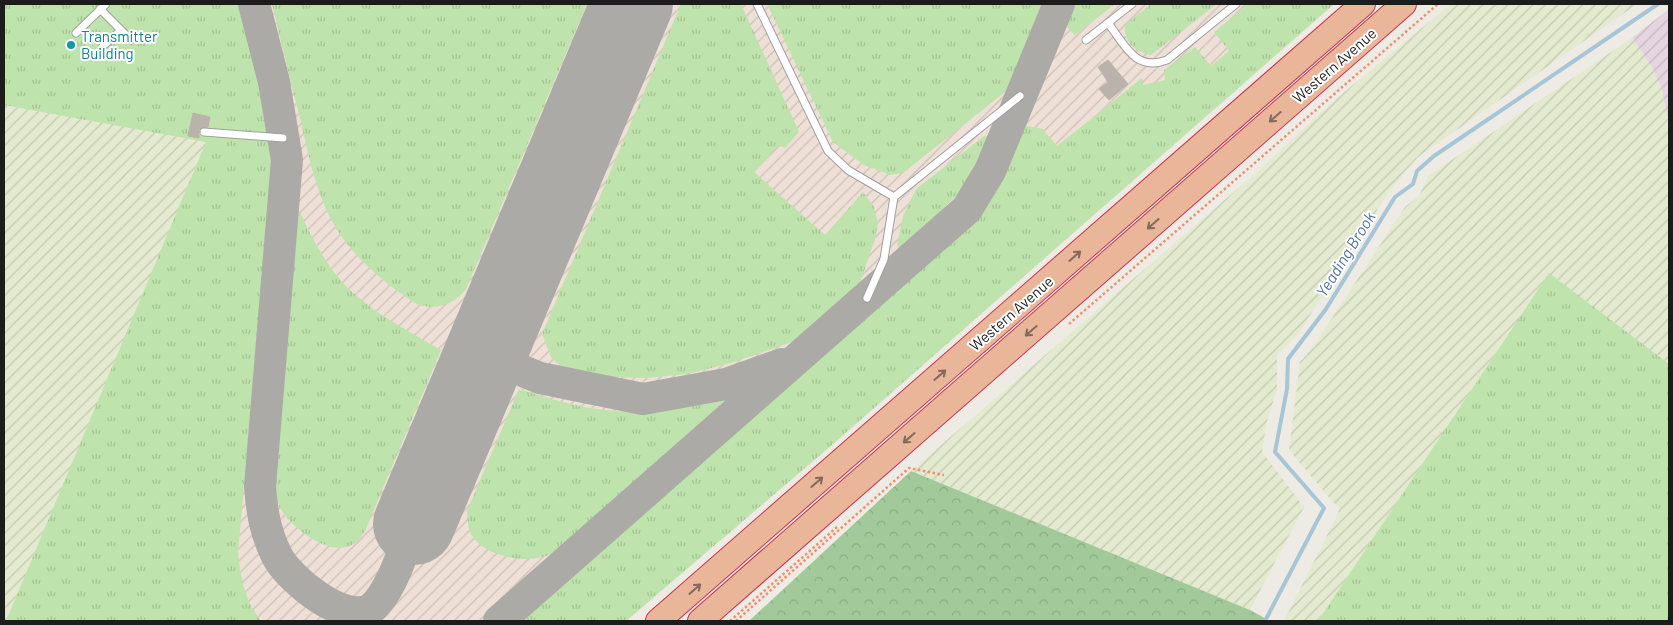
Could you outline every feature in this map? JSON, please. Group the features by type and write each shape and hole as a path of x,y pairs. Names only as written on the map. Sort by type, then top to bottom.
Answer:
{"highway":[{"name":"Western Avenue","path":"658,621 1363,4"},
{"name":"Western Avenue","path":"700,621 1404,4"}],"lane":[{"path":"757,4 828,151 848,170 894,196"},
{"path":"1086,40 1132,4"},
{"path":"1108,23 1133,56 1143,62 1154,65 1167,60 1236,4"},
{"path":"76,33 103,6 121,30 132,40"},
{"path":"103,46 121,30"},
{"path":"867,298 884,259 894,196 1020,96"},
{"path":"204,132 283,138"}],"path":[{"path":"1065,326 1438,4"},
{"path":"730,621 909,463"},
{"path":"736,621 909,468 944,474"}],"shaded area":[{"path":"4,4 1334,4 833,444 626,621 6,621 205,142 4,105"},
{"path":"1669,9 1669,125 1661,87 1651,66 1632,38"}],"green space":[{"path":"4,4 240,4 271,131 273,153 238,553 247,598 261,621 6,621 206,142 4,105"},
{"path":"272,4 587,4 466,289 454,301 431,307 415,303 407,298 388,284 354,252 331,220 319,192"},
{"path":"681,4 741,4 799,132 785,148 779,145 754,172 825,235 863,192 874,207 878,223 875,239 860,283 792,342 731,363 687,374 648,378 591,375 561,366 552,359 542,334"},
{"path":"767,4 1044,4 1009,89 903,173 890,175 864,165 833,142"},
{"path":"1074,4 1115,4 1075,35 1065,25"},
{"path":"1151,4 1217,4 1151,55 1136,49 1128,41 1125,25"},
{"path":"1245,4 1334,4 833,444 626,621 518,621 969,224 994,189 1022,125 1043,129 1057,146 1142,78 1143,85 1165,80 1164,70 1195,47 1211,66 1229,51 1214,32 1243,9"},
{"path":"1451,4 1637,4 1418,157 1390,190 1298,334 1277,355 1277,389 1266,425 1262,452 1304,507 1250,610 911,471 1257,172 1330,104"},
{"path":"1632,38 1651,66 1661,87 1669,125 1669,364 1549,274 1318,621 1284,621 1339,509 1289,450 1300,362 1313,347 1405,207 1419,196 1428,176"},
{"path":"4,105 206,142 6,621 4,621"},
{"path":"984,136 989,137 972,175 955,197 900,250 897,245 903,216 916,189"},
{"path":"300,212 313,239 342,282 364,302 441,350 365,531 356,542 345,547 335,547 312,539 284,514 279,506 276,495 275,483 297,214"},
{"path":"1549,273 1669,364 1669,621 1318,621"},
{"path":"519,389 583,406 620,411 662,408 731,395 731,398 570,542 546,556 524,559 503,556 476,541 469,529 467,511"},
{"path":"911,471 1250,610 1270,621 749,621"}],"building":[{"path":"1108,60 1128,84 1109,100 1099,89 1108,82 1098,67"},
{"path":"193,113 210,117 208,127 199,129 199,138 188,136"}],"waterway":[{"name":"Yeading Brook","path":"1265,621 1324,508 1275,452 1287,389 1288,359 1326,309 1395,197 1413,184 1417,171 1434,156 1658,4"}],"taxiway":[{"path":"254,4 274,82 287,160 260,486 267,530 283,566 305,587 333,605 347,611 360,612 371,609 385,592 414,524"},
{"path":"499,621 967,209 990,171 1059,4"},
{"path":"503,314 500,342 503,354 513,367 540,378 643,399 726,384 782,364"}],"runway":[{"path":"414,524 632,4"}],"place":[{"name":"Transmitter Building","path":"71,45"}]}
